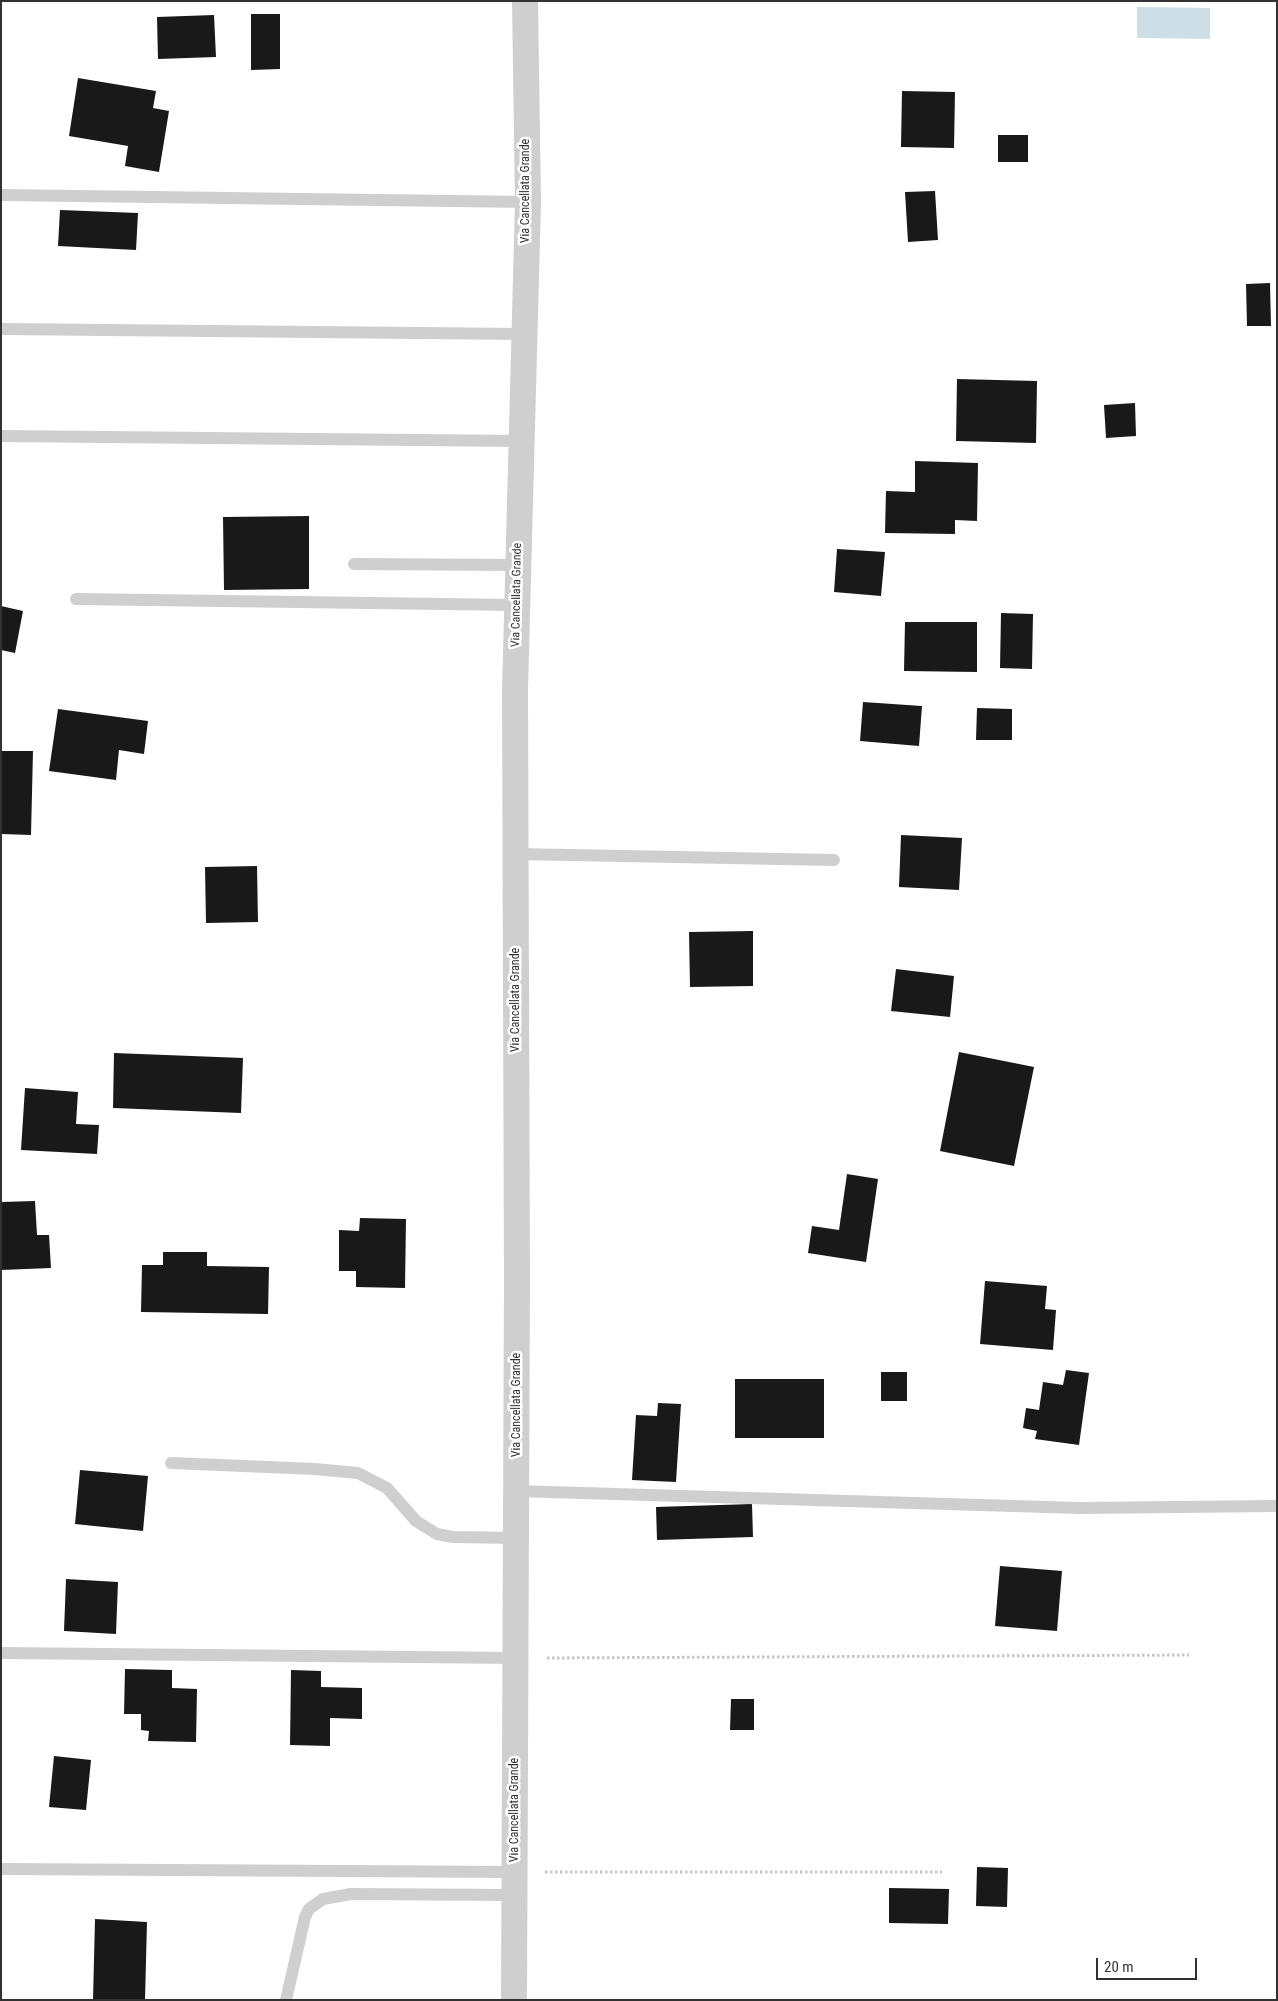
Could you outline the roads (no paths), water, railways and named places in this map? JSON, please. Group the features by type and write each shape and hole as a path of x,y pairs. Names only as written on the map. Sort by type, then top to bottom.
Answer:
{"street":[{"name":"Via Cancellata Grande","path":"514,2000 516,1658 515,691 528,202 525,1"}],"lane":[{"path":"1,195 528,202"},
{"path":"1,329 524,334"},
{"path":"1,436 521,441"},
{"path":"354,564 518,565"},
{"path":"76,599 517,605"},
{"path":"516,854 834,860"},
{"path":"171,1463 325,1469 358,1473 387,1488 416,1521 437,1534 453,1537 516,1538"},
{"path":"516,1491 1080,1508 1277,1506"},
{"path":"1,1653 516,1658"},
{"path":"1,1869 515,1884"},
{"path":"286,2000 305,1917 316,1903 323,1899 351,1894 515,1884"}]}
